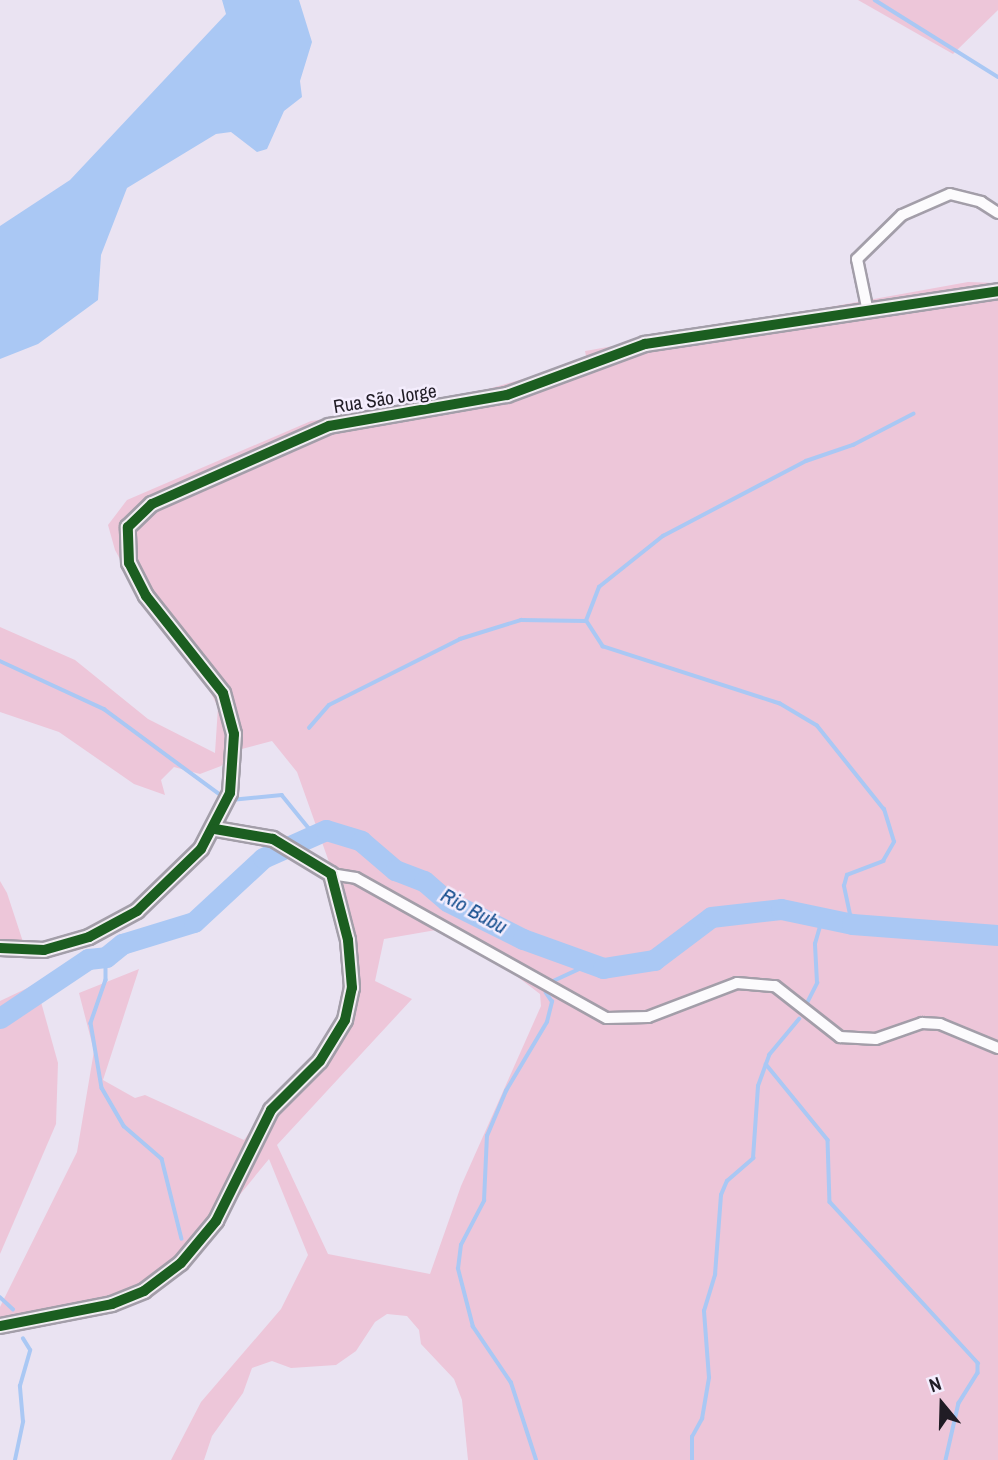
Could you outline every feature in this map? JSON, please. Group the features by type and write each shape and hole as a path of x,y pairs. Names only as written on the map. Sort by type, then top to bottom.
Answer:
{"street":[{"path":"867,307 857,259 902,215 950,194 981,202 998,213"},
{"name":"Rua São Jorge","path":"0,948 44,950 89,937 137,911 164,888 215,829 230,793 230,714 223,693 135,579 126,545 137,515 329,426 507,395 667,338 867,307 998,291"},
{"path":"215,829 273,839 310,857 331,874 356,878 607,1018 648,1017 737,983 775,986 840,1037 876,1039 922,1023 940,1024 998,1048"},
{"path":"0,1326 92,1311 130,1297 181,1262 216,1221 271,1110 320,1062 345,1020 352,988 348,940 331,874"}],"shaded area":[{"path":"858,0 998,0 998,10 953,54"},
{"path":"968,282 998,283 998,1460 468,1460 462,1400 454,1379 421,1344 419,1330 407,1316 387,1314 375,1322 356,1351 336,1365 291,1368 272,1361 252,1368 243,1393 212,1436 204,1460 171,1460 201,1402 281,1309 308,1255 269,1159 188,1258 140,1300 52,1325 0,1328 0,1307 77,1152 94,1051 79,993 139,969 103,1080 135,1098 145,1095 244,1140 282,1086 310,1063 356,994 345,907 297,772 272,741 238,750 221,766 200,774 174,767 161,780 165,795 134,784 59,732 0,712 0,627 75,660 148,719 215,753 218,707 199,670 153,620 115,550 108,525 127,500 311,421 442,402 587,361 585,351","holes":["436,930 498,962 540,994 541,1006 461,1186 430,1274 328,1254 277,1145 412,999 375,981 384,939"]},
{"path":"0,881 7,893 25,948 0,947"},
{"path":"36,984 58,1063 56,1124 0,1254 0,1001"}],"water":[{"path":"222,0 299,0 312,42 300,81 302,97 284,111 267,149 257,152 231,132 216,134 127,188 101,255 98,300 38,344 0,359 0,226 70,180 226,14"}],"waterway":[{"path":"875,0 998,77"},
{"path":"852,924 844,886 847,875 883,861 894,842 884,810 817,726 780,704 603,647 586,621 599,587 663,536 806,461 853,445 913,414"},
{"path":"309,728 329,705 460,639 521,620 585,621"},
{"path":"0,661 104,709 222,796"},
{"path":"231,800 282,795 312,832"},
{"name":"Rio Bubu","path":"0,1018 88,959 106,957 122,944 194,922 263,858 326,830 361,841 395,870 424,881 447,901 523,939 603,968 654,960 711,917 781,909 852,924 998,935"},
{"path":"805,1007 817,983 815,944 823,916"},
{"path":"106,957 106,980 91,1023 102,1088 124,1126 162,1159 182,1239"},
{"path":"549,983 590,964"},
{"path":"536,1460 511,1383 473,1327 458,1269 461,1245 484,1201 487,1136 506,1091 547,1022 552,1002 546,993"},
{"path":"692,1460 692,1437 702,1419 709,1378 704,1311 715,1275 721,1195 727,1181 753,1158 758,1086 769,1055 799,1019"},
{"path":"766,1064 828,1140 830,1202 978,1363 978,1373 959,1403 946,1460"},
{"name":"Rio Bubu","path":"0,1297 13,1309"},
{"name":"Rio Bubu","path":"15,1460 23,1422 20,1386 30,1350 23,1339"}],"cycle path":[{"path":"0,948 44,950 89,937 137,911 201,849 230,793 234,734 223,693 146,596 129,563 128,527 152,504 329,426 507,395 645,344 998,291"},
{"path":"0,1326 112,1304 144,1291 181,1263 216,1221 271,1110 320,1061 345,1020 352,988 348,940 331,874 273,839 215,829"}]}
